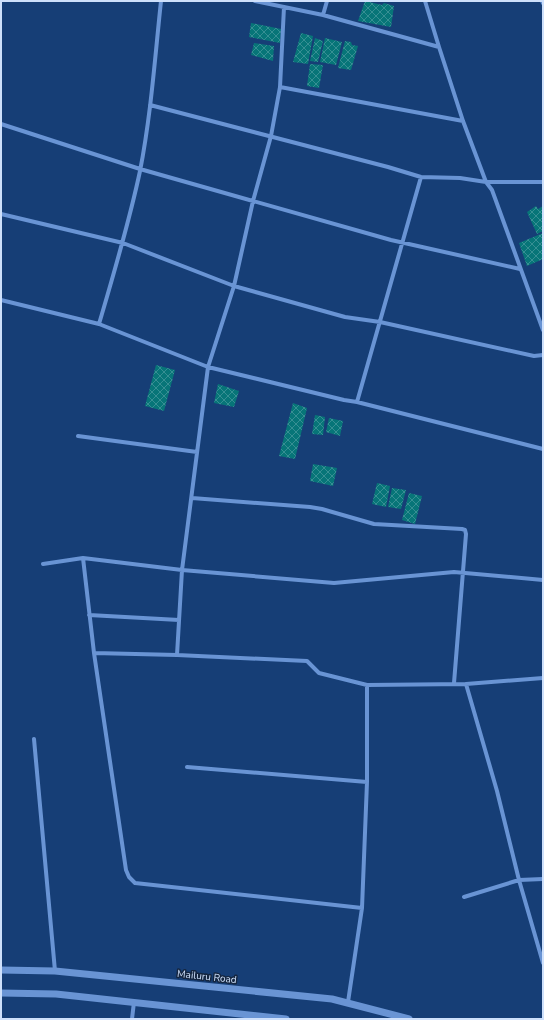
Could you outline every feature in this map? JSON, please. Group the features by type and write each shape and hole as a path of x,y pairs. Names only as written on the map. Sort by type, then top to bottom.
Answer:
{"street":[{"path":"99,324 123,243 140,170 150,105 161,1"},
{"path":"255,1 324,15 439,47"},
{"path":"324,15 327,1"},
{"path":"425,1 463,121 486,182 492,190 543,330"},
{"path":"177,655 182,570 208,367 234,286 253,201 271,136 280,87 284,7"},
{"path":"280,87 463,121"},
{"path":"150,105 421,177 460,178 486,182 543,182"},
{"path":"1,124 140,170 401,242 520,269"},
{"path":"357,402 401,242 421,177"},
{"path":"1,214 123,243 234,286 345,317 380,322 534,356 543,355"},
{"path":"1,300 99,324 208,367 357,402 543,449"},
{"path":"78,436 197,452"},
{"path":"192,498 322,509 369,522 386,525 465,530 466,534 454,684"},
{"path":"83,558 94,653 126,870 129,877 135,883 362,908"},
{"path":"42,564 83,558 182,570 334,583 454,572 543,580"},
{"path":"89,615 179,620"},
{"path":"94,653 307,660 319,673 367,684 466,684 543,678"},
{"path":"348,1002 362,908 367,782 367,684"},
{"path":"466,684 497,790 519,880 543,963"},
{"path":"34,739 55,970"},
{"path":"186,767 367,782"},
{"path":"464,897 519,880 543,879"},
{"name":"Mailuru Road","path":"1,970 55,970 332,999 409,1019"},
{"path":"1,992 56,994 286,1019"},
{"path":"132,1019 134,1002"}],"building":[{"path":"365,1 382,5 384,3 394,6 391,27 358,21"},
{"path":"251,23 281,29 280,43 249,37"},
{"path":"301,33 313,36 308,64 293,62"},
{"path":"315,38 323,41 318,62 310,61"},
{"path":"325,38 342,42 336,65 320,62"},
{"path":"345,41 351,42 352,45 358,46 351,70 338,68"},
{"path":"254,43 274,46 273,61 251,55"},
{"path":"310,64 323,65 319,88 307,86"},
{"path":"536,206 538,209 543,206 543,231 537,234 527,212"},
{"path":"543,233 543,259 527,266 519,243"},
{"path":"156,365 175,370 164,411 145,406"},
{"path":"218,384 239,391 234,407 214,403"},
{"path":"293,403 307,408 295,459 279,456"},
{"path":"315,415 325,417 323,435 312,434"},
{"path":"329,418 343,421 340,436 326,432"},
{"path":"313,464 337,468 333,486 310,481"},
{"path":"377,483 390,486 386,507 372,504"},
{"path":"392,488 406,490 401,509 388,507"},
{"path":"409,493 422,496 415,524 402,520"}]}
